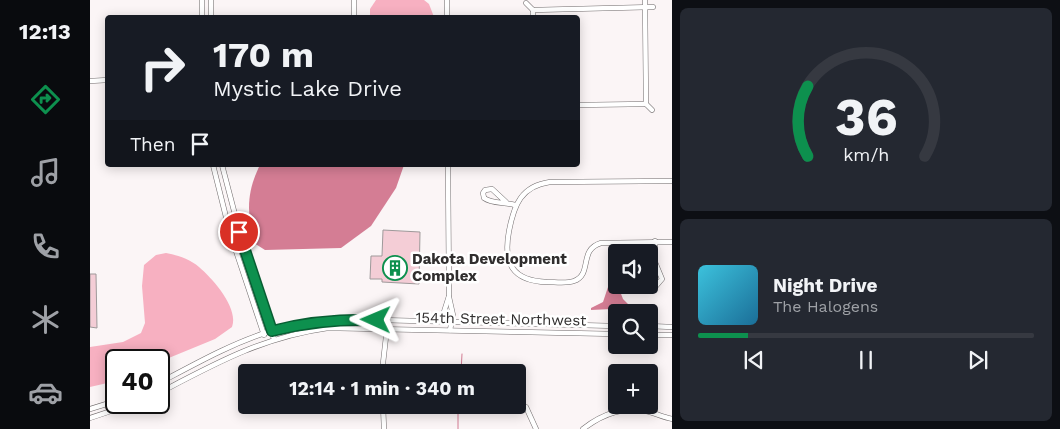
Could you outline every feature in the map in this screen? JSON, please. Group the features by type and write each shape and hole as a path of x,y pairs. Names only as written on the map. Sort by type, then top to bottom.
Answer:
{"street":[{"path":"202,0 202,15"},
{"path":"211,0 211,15"},
{"path":"354,0 354,15"},
{"path":"447,0 447,15"},
{"path":"645,0 646,104 652,110"},
{"path":"526,3 533,10 533,15"},
{"path":"533,10 653,8"},
{"path":"90,81 105,80"},
{"path":"580,105 646,104"},
{"path":"214,167 230,233 266,341"},
{"path":"223,167 244,250 274,338"},
{"path":"448,167 449,296 453,315 450,330"},
{"path":"672,181 542,183 527,191 515,205 506,245 507,256 518,274 532,280 574,281 584,273 590,249 601,243 672,242"},
{"path":"506,202 492,190 485,190 483,192 486,200 515,205"},
{"path":"655,262 662,279 656,286 650,283 649,280 655,262"},
{"path":"429,321 440,318 443,315 449,296"},
{"name":"154th Street Northwest","path":"170,377 233,345 272,331 340,319 608,326"},
{"path":"658,326 672,327"},
{"name":"154th Street Northwest","path":"170,387 274,338 328,328 608,334"},
{"path":"383,364 387,328"},
{"path":"658,335 672,335"},
{"path":"90,409 105,405"},
{"path":"526,407 536,429"},
{"path":"583,429 605,415 626,410 648,412 672,419"},
{"path":"90,418 105,413"},
{"path":"383,414 384,429"}],"shaded area":[{"path":"376,0 424,0 429,4 433,15 370,15 370,9"},
{"path":"259,167 403,167 396,188 371,226 341,248 265,250 254,243 249,203 255,175"},
{"path":"166,253 179,256 199,267 217,286 228,303 232,311 232,327 215,339 170,357 170,349 105,349 105,384 90,387 90,347 123,342 141,333 145,323 142,286 144,265 156,255"},
{"path":"608,287 608,294 621,294 628,304 608,304 608,309 591,310 591,308 603,302"}],"building":[{"name":"Dakota Development Complex","path":"383,230 420,232 419,284 382,282 382,279 370,279 371,256 382,256"},
{"path":"90,274 96,274 97,328 90,327"}],"waterway":[{"path":"461,364 462,354"},
{"path":"458,414 458,429"}],"place":[{"name":"Dakota Development Complex","path":"395,268"}],"route":[{"path":"239,232 272,331 340,319 376,320"}]}
